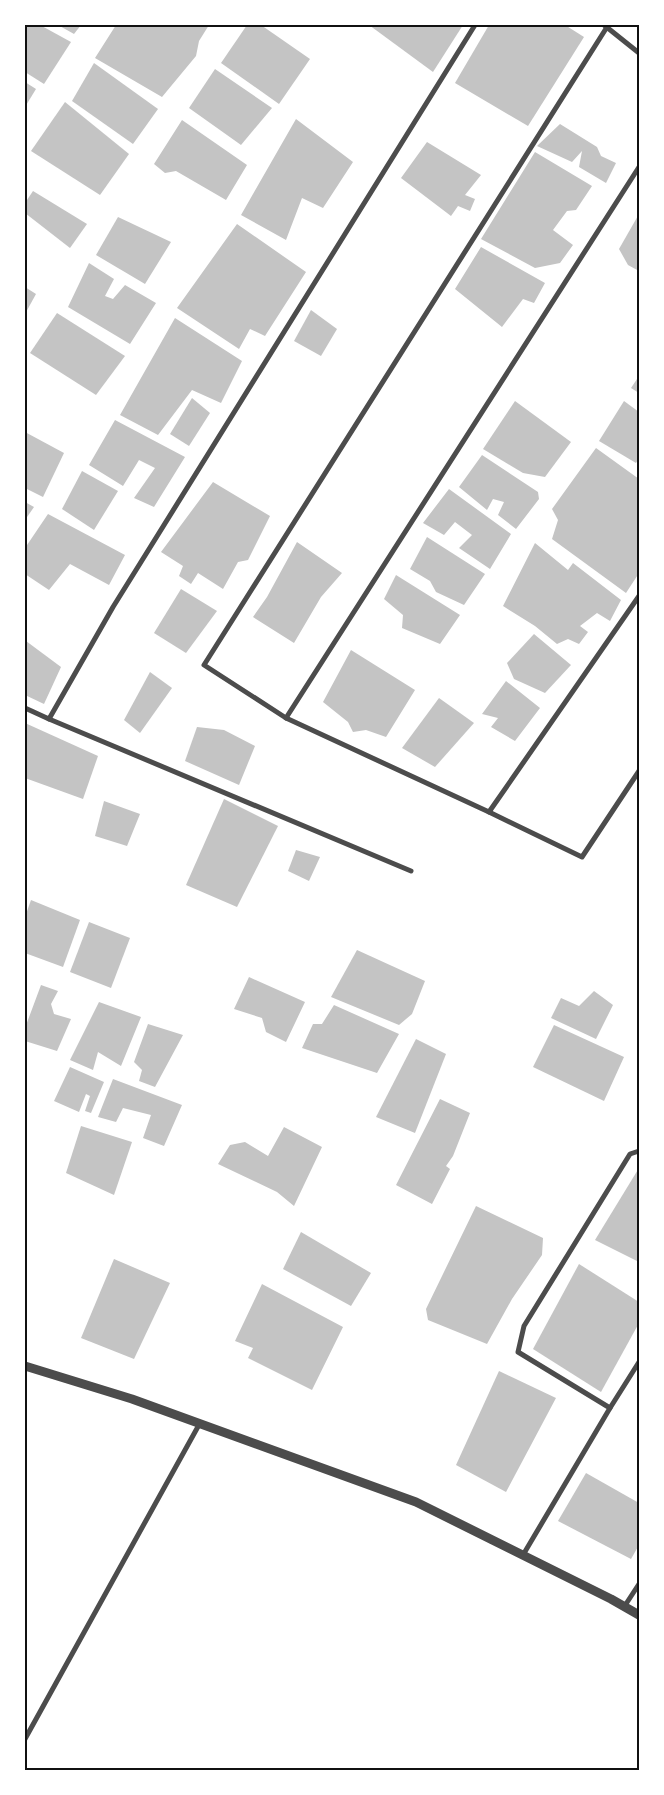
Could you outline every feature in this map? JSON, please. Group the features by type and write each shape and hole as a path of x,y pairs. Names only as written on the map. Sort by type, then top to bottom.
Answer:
{"street":[{"path":"49,719 119,599 475,25"},
{"path":"639,53 605,26 204,665 286,718 490,812 582,857 639,771"},
{"path":"286,718 639,167"},
{"path":"490,812 639,596"},
{"path":"25,708 411,870"},
{"path":"610,1408 518,1352 524,1326 630,1154 639,1151"},
{"path":"523,1556 639,1362"},
{"path":"25,1366 132,1399 416,1502 639,1615"},
{"path":"25,1739 200,1423"},
{"path":"624,1607 639,1584"}],"building":[{"path":"25,25 40,25 71,42 44,84 25,72"},
{"path":"58,25 81,25 74,34"},
{"path":"116,25 209,25 199,41 196,56 162,97 95,58"},
{"path":"247,25 261,25 310,59 279,104 221,63"},
{"path":"369,25 463,25 433,72"},
{"path":"489,25 565,25 584,37 528,126 455,83"},
{"path":"94,63 158,109 133,144 72,101"},
{"path":"215,69 272,108 241,145 189,108"},
{"path":"25,82 36,89 25,107"},
{"path":"65,102 129,154 100,195 31,151"},
{"path":"296,119 353,162 323,208 302,198 286,240 241,215"},
{"path":"182,120 247,165 226,200 176,171 165,173 154,164"},
{"path":"560,124 597,147 601,156 616,163 606,183 579,167 582,151 572,162 537,146"},
{"path":"427,142 481,175 465,195 475,199 470,211 458,206 451,216 401,178"},
{"path":"535,152 592,186 576,210 567,211 553,230 573,245 560,263 535,268 481,239"},
{"path":"33,191 87,224 70,248 25,213 25,203"},
{"path":"639,214 639,271 628,265 619,249"},
{"path":"118,217 171,242 145,284 96,255"},
{"path":"237,224 306,272 265,336 250,329 239,349 177,308"},
{"path":"481,247 545,283 534,303 523,299 502,327 455,289"},
{"path":"89,263 114,279 105,296 113,299 125,285 156,303 130,344 68,307"},
{"path":"25,287 36,294 25,314"},
{"path":"311,310 337,329 321,356 294,341"},
{"path":"57,313 125,356 96,395 30,353"},
{"path":"175,318 242,361 221,403 192,390 158,435 120,415"},
{"path":"639,376 639,393 631,388"},
{"path":"192,398 210,413 189,446 170,434"},
{"path":"515,401 571,442 545,477 523,473 483,449"},
{"path":"624,401 639,412 639,458 636,463 599,441"},
{"path":"115,420 185,457 154,507 134,498 155,468 139,460 123,486 89,465"},
{"path":"25,432 64,453 43,497 25,488"},
{"path":"596,448 639,479 639,573 626,593 552,539 558,520 552,509"},
{"path":"482,455 538,492 539,499 516,529 498,515 504,502 493,499 487,510 459,487"},
{"path":"82,471 118,491 94,530 62,509"},
{"path":"213,482 270,516 248,560 238,562 223,589 198,573 191,584 179,576 183,566 161,552"},
{"path":"449,489 511,534 490,569 459,548 472,535 455,522 444,535 423,523"},
{"path":"25,502 34,507 25,520"},
{"path":"48,514 125,555 109,585 70,564 49,590 25,574 25,548"},
{"path":"427,537 485,574 464,605 436,592 430,581 410,569"},
{"path":"297,542 342,573 321,597 294,643 253,617 267,597"},
{"path":"535,543 568,570 573,563 621,600 610,621 597,613 580,626 588,632 579,644 568,639 557,644 535,626 503,606"},
{"path":"396,575 460,615 440,644 402,628 403,615 384,599"},
{"path":"181,589 217,611 186,653 154,633"},
{"path":"534,634 571,665 545,693 514,679 507,663"},
{"path":"26,641 61,667 44,704 25,695"},
{"path":"351,650 415,690 386,737 366,730 353,732 348,722 323,702"},
{"path":"150,672 172,688 140,733 124,720"},
{"path":"506,681 540,708 515,741 491,727 498,718 482,714"},
{"path":"439,698 474,723 435,767 402,748"},
{"path":"25,723 98,756 83,799 25,778"},
{"path":"197,727 224,730 255,746 239,785 185,761"},
{"path":"224,799 278,826 237,907 186,885"},
{"path":"104,801 140,814 127,846 95,836"},
{"path":"296,850 320,857 309,881 288,871"},
{"path":"31,900 80,920 63,967 25,953 25,917"},
{"path":"89,922 130,938 111,988 70,972"},
{"path":"357,950 425,981 412,1014 399,1025 331,997"},
{"path":"249,977 305,1002 286,1042 266,1032 262,1018 234,1009"},
{"path":"41,985 58,991 51,1004 54,1014 71,1019 57,1051 25,1041 25,1028"},
{"path":"594,991 613,1005 596,1039 551,1018 561,998 579,1006"},
{"path":"99,1002 141,1017 121,1066 98,1052 93,1070 70,1060"},
{"path":"334,1005 399,1034 377,1073 302,1048 313,1024 322,1024"},
{"path":"148,1024 183,1035 155,1087 139,1081 142,1070 134,1062"},
{"path":"554,1025 624,1057 604,1101 533,1067"},
{"path":"416,1039 446,1054 415,1133 376,1117"},
{"path":"70,1067 104,1082 91,1113 85,1111 90,1096 86,1094 79,1112 54,1101"},
{"path":"113,1079 182,1105 164,1146 143,1138 151,1115 123,1108 116,1122 98,1117"},
{"path":"440,1099 470,1113 453,1156 446,1166 450,1169 432,1204 396,1185"},
{"path":"81,1126 132,1142 114,1195 66,1173"},
{"path":"284,1127 322,1147 294,1206 277,1192 218,1164 230,1145 245,1142 268,1156"},
{"path":"639,1168 639,1257 637,1261 595,1240"},
{"path":"476,1206 543,1238 542,1255 512,1299 487,1344 428,1320 426,1309"},
{"path":"301,1232 371,1273 351,1306 283,1269"},
{"path":"114,1259 170,1283 134,1359 81,1338"},
{"path":"579,1264 639,1302 639,1323 601,1392 533,1349"},
{"path":"262,1284 343,1327 312,1390 248,1358 253,1348 235,1341"},
{"path":"499,1371 556,1398 506,1492 456,1465"},
{"path":"586,1473 639,1503 639,1545 631,1559 558,1521"}]}
